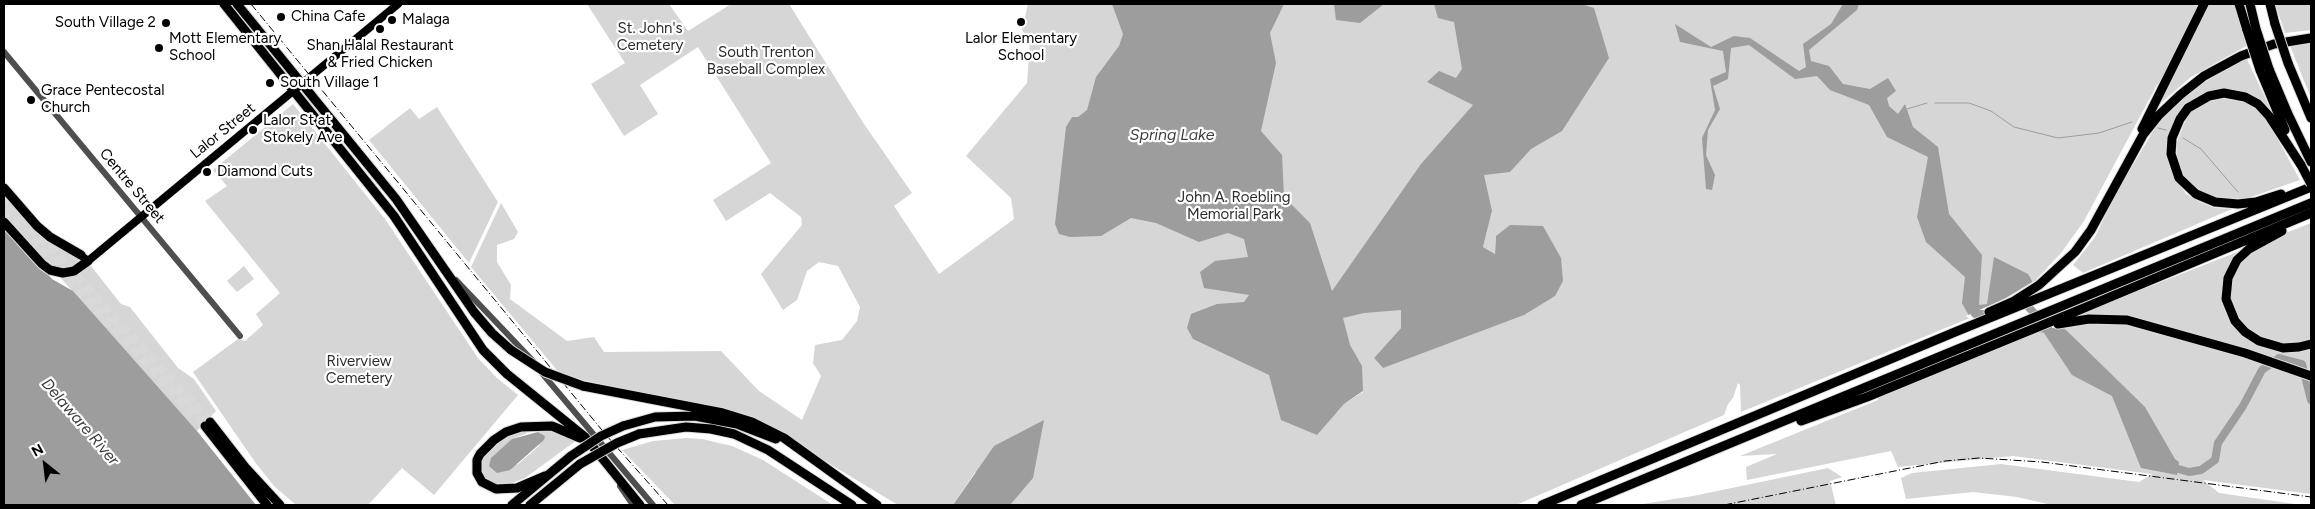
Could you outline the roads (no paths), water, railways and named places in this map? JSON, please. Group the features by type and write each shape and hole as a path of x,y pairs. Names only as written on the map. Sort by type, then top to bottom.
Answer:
{"highway":[{"path":"224,4 394,216 483,350 507,374 579,432 640,505"},
{"path":"237,4 391,193 474,312 511,350 545,372 583,386 738,417 779,435 876,505"},
{"path":"2118,180 2204,4"},
{"path":"2239,4 2252,30 2294,153"},
{"path":"2250,4 2252,30"},
{"path":"2270,4 2288,63 2311,118"},
{"path":"1786,404 2014,301 2039,285 2056,271 2085,238 2152,123 2192,85 2217,68 2241,56 2274,44 2311,38"},
{"path":"2265,70 2311,162"},
{"path":"2224,93 2251,100 2269,116 2301,165 2309,185 2256,202 2238,204 2215,202 2196,194 2184,184 2176,171 2171,154 2172,138 2177,123 2188,108 2201,99 2224,93"},
{"path":"1542,505 2108,271 2309,185"},
{"path":"4,188 37,226 50,237 84,258 74,271 63,273 50,270 42,264 4,222"},
{"path":"1581,505 1762,430 1795,422 2113,285 2311,203"},
{"path":"1865,393 2074,317 2117,295 2311,213"},
{"path":"2311,213 2242,254 2230,272 2226,293 2231,314 2240,327 2252,338 2267,345 2283,348 2311,344"},
{"path":"2074,317 2127,320 2246,353 2311,376"},
{"path":"512,505 544,476 601,436 624,426 667,416 695,416 726,421 772,437 825,469"},
{"path":"267,505 207,424 280,505"},
{"path":"544,476 516,488 496,489 482,482 477,473 476,465 480,454 494,440 506,432 529,425 558,427 592,447"},
{"path":"530,505 580,464 617,442 639,434 686,427 712,429 734,434 768,450 852,505"}],"main road":[{"name":"Lalor Street","path":"84,258 141,216 398,4"}],"street":[{"name":"Centre Street","path":"4,52 240,336"},
{"path":"440,261 477,304 518,343 653,505"},
{"path":"600,456 633,505"}],"water":[{"name":"Spring Lake","path":"1112,4 1284,4 1270,33 1276,63 1261,131 1282,155 1284,197 1310,223 1332,291 1421,164 1473,105 1427,82 1439,71 1456,78 1462,69 1454,22 1438,18 1434,4 1581,4 1594,8 1609,58 1562,131 1531,149 1510,172 1484,175 1492,211 1483,247 1495,254 1496,236 1510,225 1543,226 1561,258 1563,281 1555,296 1524,315 1383,368 1374,358 1401,328 1401,310 1364,313 1343,318 1350,345 1362,366 1363,391 1344,404 1317,435 1281,420 1269,375 1193,339 1187,328 1191,314 1217,304 1244,302 1249,295 1204,288 1200,272 1215,261 1248,257 1244,239 1228,233 1199,242 1156,223 1131,218 1101,236 1070,237 1059,234 1055,224 1066,127 1072,117 1078,117 1087,110 1096,77 1119,46 1123,34"},
{"path":"1334,4 1384,4 1360,23 1336,20"},
{"path":"1843,4 1859,4 1857,10 1809,50 1811,61 1829,66 1843,84 1870,89 1888,78 1896,91 1887,98 1889,106 1898,114 1905,104 1913,127 1938,147 1949,214 1982,255 1979,305 1987,304 1994,257 2028,274 2037,290 1970,318 1962,303 1965,277 1926,242 1917,217 1928,157 1887,137 1869,105 1830,90 1817,76 1795,79 1749,45 1731,48 1728,79 1713,86 1720,109 1708,130 1706,155 1715,175 1712,190 1706,189 1702,138 1715,110 1710,79 1726,72 1723,51 1680,42 1675,24 1711,47 1734,36 1750,38 1799,71 1806,67 1803,44 1831,24"},
{"name":"Delaware River","path":"4,225 52,279 73,291 197,431 256,505 4,505"},
{"path":"2063,327 2145,407 2175,459 2179,462 2177,475 2141,468 2112,396 2072,375 2044,333 2032,330"},
{"path":"1044,420 1033,478 1010,505 953,505 994,446"},
{"path":"538,432 545,436 544,440 510,470 497,473 489,466 491,458 512,439"}],"waterway":[{"path":"1907,109 1927,103"},
{"path":"1935,103 1969,103 1991,111 2014,127 2058,138 2099,133 2132,122"},
{"path":"2158,128 2166,130"},
{"path":"2183,138 2201,149 2238,192"},
{"path":"2022,300 2048,328"},
{"path":"1972,308 1975,314 1991,314 1994,311"},
{"path":"2168,466 2189,472 2201,470 2215,460 2218,443 2243,406 2262,370 2279,358 2302,364 2311,400"}],"tunnel":[{"path":"4,196 210,422"},
{"path":"4,210 205,426"}],"railway":[{"path":"251,4 606,435 668,505"},
{"path":"1724,505 1945,461 1979,458 2042,462 2311,497"}],"place":[{"name":"China Cafe","path":"281,17"},
{"name":"Malaga","path":"392,20"},
{"name":"Lalor Elementary School","path":"1021,22"},
{"name":"South Village 2","path":"166,23"},
{"name":"Shan Halal Restaurant & Fried Chicken","path":"380,29"},
{"name":"Mott Elementary School","path":"159,48"},
{"name":"South Village 1","path":"270,83"},
{"name":"Grace Pentecostal Church","path":"31,100"},
{"name":"Lalor St at Stokely Ave","path":"253,130"},
{"name":"Diamond Cuts","path":"207,172"}],"park label":[{"name":"St. John's Cemetery","path":"650,38"},
{"name":"South Trenton Baseball Complex","path":"766,62"},
{"name":"John A. Roebling Memorial Park","path":"1234,206"},
{"name":"Riverview Cemetery","path":"359,370"}]}
